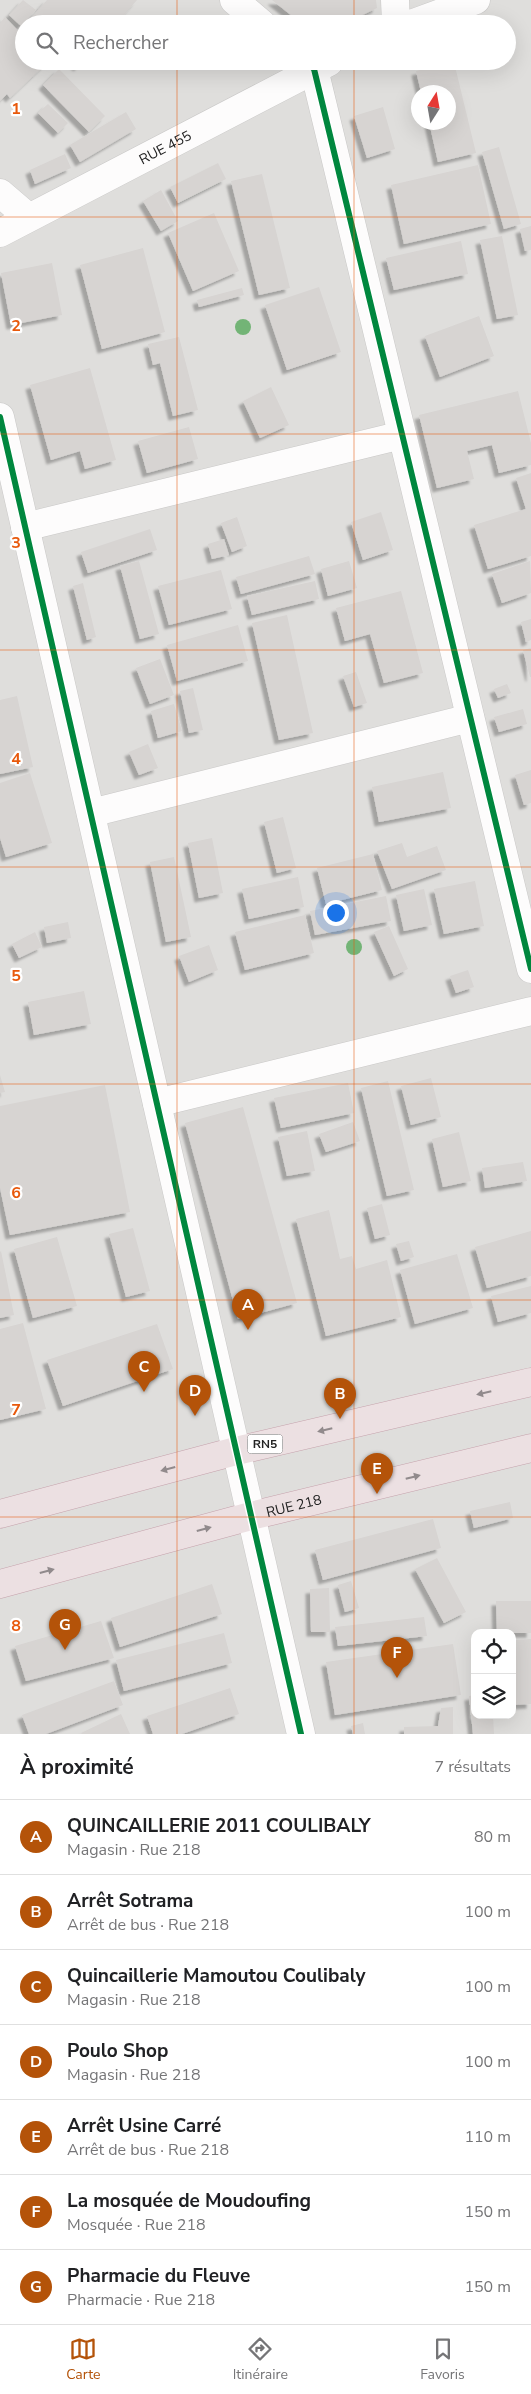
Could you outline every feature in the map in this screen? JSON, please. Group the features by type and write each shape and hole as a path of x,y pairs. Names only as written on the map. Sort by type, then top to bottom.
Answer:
{"highway":[{"name":"RN5","path":"0,1514 236,1451 531,1382"},
{"name":"RUE 218","path":"0,1584 251,1516 531,1448"}],"street":[{"path":"234,0 252,15"},
{"path":"395,0 396,15"},
{"path":"435,15 476,0"},
{"name":"RUE 455","path":"0,233 305,70"},
{"path":"317,70 402,435 531,969"},
{"path":"0,193 28,218"},
{"path":"0,417 301,1734"},
{"path":"25,527 402,435"},
{"path":"91,813 470,718"},
{"path":"157,1103 531,1011"}],"shaded area":[{"path":"0,0 531,0 531,1734 0,1734"}],"building":[{"path":"23,0 36,10 31,15 15,15 15,20 9,15"},
{"path":"47,0 137,0 124,15 33,15"},
{"path":"272,0 376,0 377,8 363,15 291,15"},
{"path":"5,17 15,28 15,70 40,70 10,98 7,94 0,101 0,23"},
{"path":"60,70 105,116 89,132 43,85"},
{"path":"456,70 476,153 438,162 431,130 456,130 456,85 419,85 416,71"},
{"path":"48,104 68,123 58,133 38,113"},
{"path":"383,107 395,149 367,158 354,116"},
{"path":"126,112 136,129 80,162 70,145"},
{"path":"499,147 521,224 504,229 482,152"},
{"path":"65,154 71,168 35,184 30,170"},
{"path":"218,163 226,179 178,203 170,187"},
{"path":"478,165 491,224 404,244 391,185"},
{"path":"262,174 290,288 259,295 231,181"},
{"path":"161,190 178,221 161,231 143,201"},
{"path":"214,213 239,271 193,291 168,233"},
{"path":"531,226 531,250 525,251 520,229"},
{"path":"502,236 518,315 497,319 480,240"},
{"path":"461,241 468,274 394,290 386,258"},
{"path":"143,248 165,332 102,349 80,265"},
{"path":"52,263 62,315 11,325 1,273"},
{"path":"319,287 341,352 287,370 265,305"},
{"path":"242,288 244,295 199,307 197,300"},
{"path":"479,316 494,356 440,377 425,336"},
{"path":"179,337 198,410 173,416 160,363 153,365 148,344"},
{"path":"90,368 116,460 85,469 80,451 51,460 30,385"},
{"path":"271,387 289,425 260,438 243,401"},
{"path":"518,391 531,443 531,465 499,473 492,445 467,451 474,479 437,488 419,415"},
{"path":"189,427 198,459 147,473 138,441"},
{"path":"531,473 531,556 488,569 474,525 526,509 516,478"},
{"path":"381,512 393,550 363,560 351,522"},
{"path":"237,517 247,546 232,552 221,523"},
{"path":"150,529 157,550 88,573 81,552"},
{"path":"224,539 229,555 212,559 208,544"},
{"path":"309,556 315,574 241,594 236,577"},
{"path":"139,561 159,634 140,639 120,566"},
{"path":"349,561 357,588 328,596 321,569"},
{"path":"530,561 531,593 502,603 492,574"},
{"path":"221,570 232,609 169,625 158,586"},
{"path":"315,581 319,599 252,615 247,596"},
{"path":"83,583 96,637 87,640 73,586"},
{"path":"401,591 423,673 384,683 370,634 345,641 336,608"},
{"path":"287,615 313,733 279,740 252,623"},
{"path":"531,619 531,640 526,642 521,622"},
{"path":"238,625 248,661 177,681 167,645"},
{"path":"531,648 531,677 530,677 523,650"},
{"path":"160,659 174,695 150,704 136,668"},
{"path":"356,672 367,703 354,707 343,676"},
{"path":"507,684 511,693 498,698 494,689"},
{"path":"193,688 203,730 189,733 180,691"},
{"path":"17,696 33,767 0,774 0,700"},
{"path":"174,704 182,731 158,738 151,711"},
{"path":"523,709 527,724 499,732 494,717"},
{"path":"148,744 158,768 139,775 129,752"},
{"path":"531,770 531,803 524,805 515,775"},
{"path":"443,772 451,808 379,822 372,787"},
{"path":"30,773 52,843 6,857 0,838 0,783"},
{"path":"283,817 296,868 277,873 264,822"},
{"path":"212,838 223,893 199,898 188,843"},
{"path":"402,843 407,857 437,846 446,870 392,889 377,851"},
{"path":"373,854 382,890 326,904 317,868"},
{"path":"174,857 191,937 166,942 150,862"},
{"path":"298,877 304,907 249,919 242,889"},
{"path":"475,881 484,926 444,934 434,889"},
{"path":"424,889 432,925 404,931 396,895"},
{"path":"386,896 391,921 315,935 310,911"},
{"path":"305,915 314,953 245,970 235,932"},
{"path":"68,922 71,938 47,943 44,927"},
{"path":"389,926 408,969 394,976 374,932"},
{"path":"35,932 42,947 19,958 12,944"},
{"path":"209,945 218,970 189,982 179,956"},
{"path":"468,970 474,987 456,993 450,976"},
{"path":"84,991 91,1024 34,1035 28,1002"},
{"path":"0,1075 5,1092 0,1093"},
{"path":"431,1078 441,1117 411,1125 401,1086"},
{"path":"388,1081 414,1190 387,1196 361,1088"},
{"path":"348,1083 354,1113 281,1128 274,1098"},
{"path":"105,1085 130,1212 10,1235 0,1188 0,1106"},
{"path":"243,1107 297,1303 238,1319 185,1123"},
{"path":"353,1122 360,1141 326,1152 319,1134"},
{"path":"307,1131 315,1171 287,1176 278,1137"},
{"path":"459,1132 471,1181 443,1187 432,1139"},
{"path":"523,1162 527,1181 485,1188 482,1168"},
{"path":"382,1204 390,1235 375,1239 367,1208"},
{"path":"329,1210 340,1259 352,1256 356,1269 387,1260 401,1317 326,1336 296,1219"},
{"path":"133,1228 150,1291 126,1297 109,1234"},
{"path":"531,1231 531,1276 487,1288 475,1247"},
{"path":"57,1237 77,1306 33,1318 14,1249"},
{"path":"409,1241 414,1257 401,1261 396,1244"},
{"path":"0,1252 14,1315 0,1318"},
{"path":"457,1254 473,1308 415,1324 400,1270"},
{"path":"531,1286 531,1313 498,1322 491,1296"},
{"path":"23,1323 46,1409 0,1420 0,1329"},
{"path":"157,1324 173,1369 63,1406 47,1360"},
{"path":"510,1502 513,1518 474,1528 470,1511"},
{"path":"433,1519 441,1548 323,1580 315,1550"},
{"path":"437,1558 466,1612 444,1623 415,1569"},
{"path":"351,1581 359,1608 345,1612 338,1585"},
{"path":"212,1584 222,1614 120,1647 111,1618"},
{"path":"329,1588 330,1632 311,1632 310,1589"},
{"path":"496,1601 531,1601 531,1633 516,1633 516,1629 497,1629"},
{"path":"424,1617 427,1636 338,1646 335,1627"},
{"path":"101,1621 114,1658 26,1681 15,1646"},
{"path":"224,1633 232,1663 124,1691 116,1660"},
{"path":"531,1639 531,1704 516,1705 516,1640"},
{"path":"453,1644 461,1695 335,1715 326,1662"},
{"path":"114,1681 123,1705 46,1734 29,1734 22,1715"},
{"path":"230,1688 239,1714 182,1734 153,1734 147,1716"},
{"path":"469,1696 471,1696 471,1715"},
{"path":"453,1707 453,1734 404,1734 404,1727 438,1726 441,1708"},
{"path":"121,1714 130,1734 81,1733"},
{"path":"471,1719 493,1719 494,1734 473,1734"},
{"path":"363,1723 365,1734 353,1734 351,1726"}],"cycle path":[{"path":"314,70 531,969"},
{"path":"0,417 301,1734"}],"place":[{"name":"QUINCAILLERIE 2011 COULIBALY","path":"248,1330"},
{"name":"Quincaillerie Mamoutou Coulibaly","path":"144,1392"},
{"name":"Poulo Shop","path":"195,1416"},
{"name":"Arrêt Sotrama","path":"340,1419"},
{"name":"Arrêt Usine Carré","path":"377,1494"},
{"name":"Pharmacie du Fleuve","path":"65,1650"},
{"name":"La mosquée de Moudoufing","path":"397,1678"}]}
